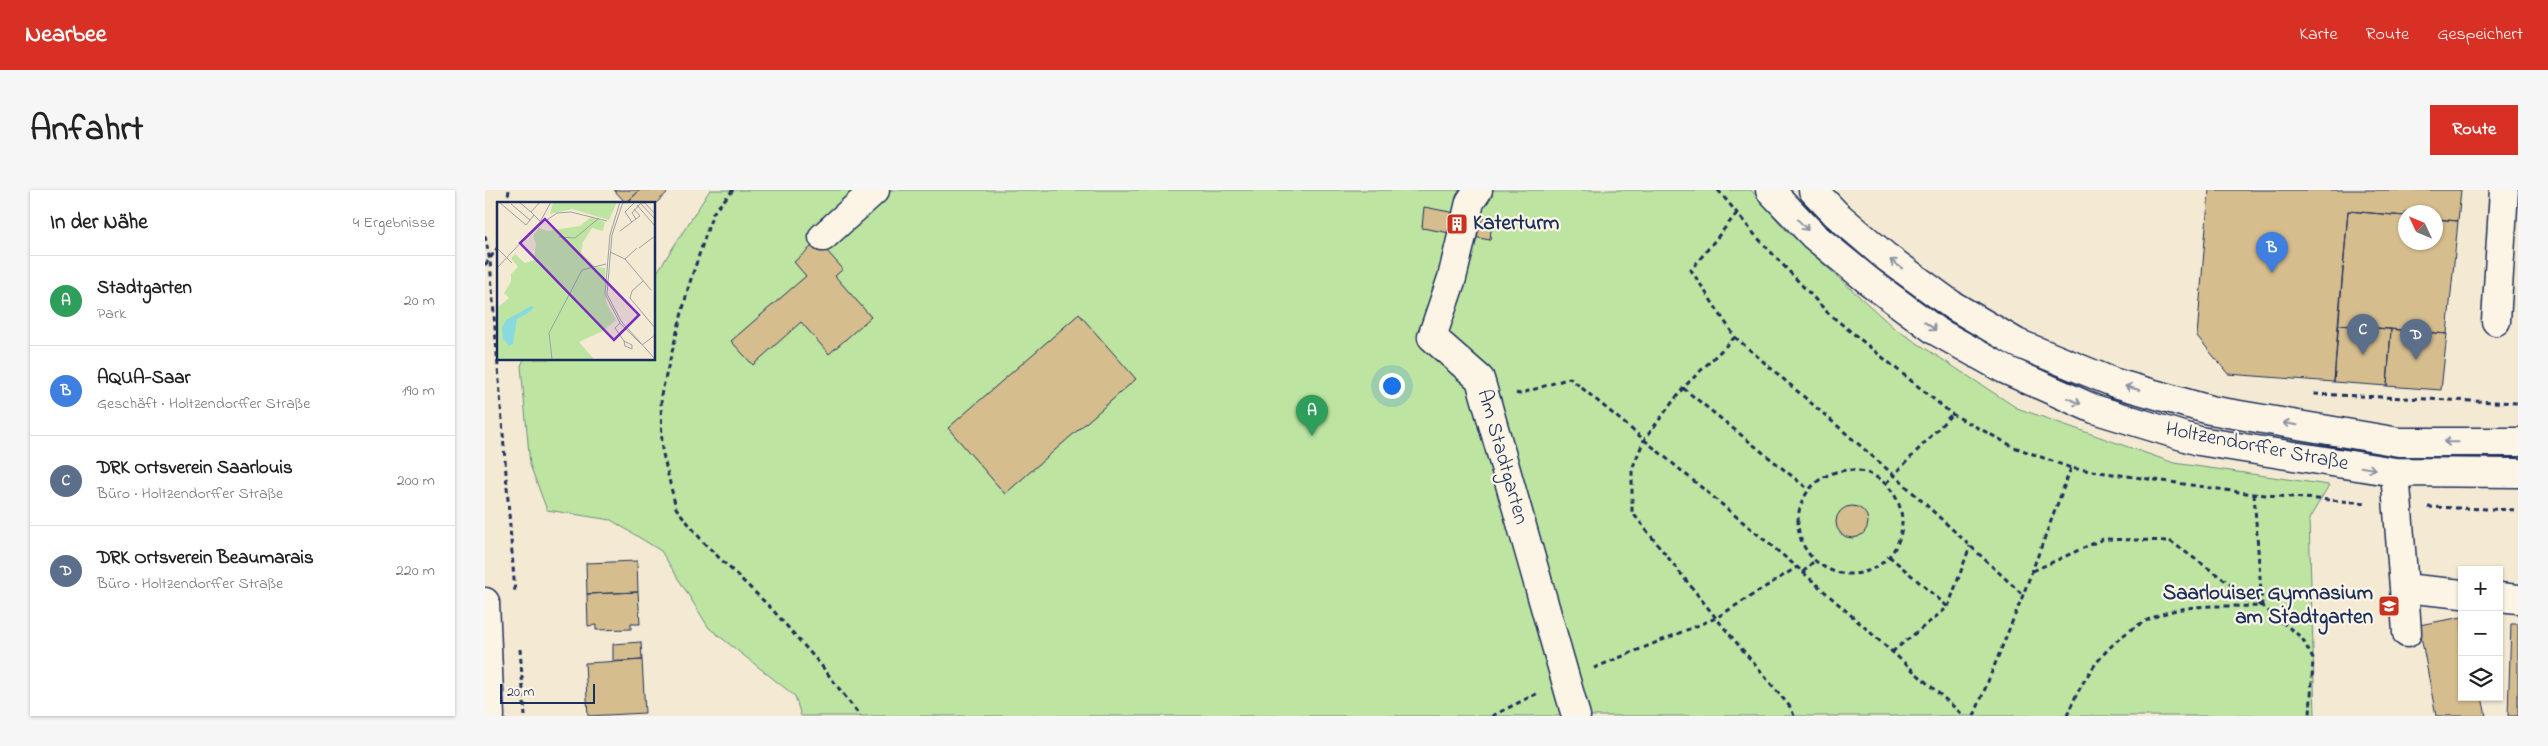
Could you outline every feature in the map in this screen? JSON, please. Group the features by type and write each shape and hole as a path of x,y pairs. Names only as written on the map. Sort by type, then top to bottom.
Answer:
{"street":[{"path":"823,237 875,190"},
{"name":"Am Stadtgarten","path":"1478,190 1470,202 1452,278 1432,336 1480,379 1576,716"},
{"name":"Holtzendorffer Straße","path":"1770,190 1814,236 1870,282 1936,331 2004,369 2094,409 2199,440 2395,472 2518,473"},
{"name":"Holtzendorffer Straße","path":"1813,190 1836,214 1885,256 1952,305 2017,343 2115,383 2210,410 2399,442 2518,442"},
{"path":"2496,321 2504,190"},
{"path":"2395,472 2407,633"},
{"path":"2404,588 2458,594"},
{"path":"2503,597 2518,599"},
{"path":"485,602 490,716"}],"path":[{"path":"733,190 713,213 689,285 661,395 662,450 673,498 676,508 704,543 772,609 821,665 860,716"},
{"path":"1737,213 1691,270 1735,337 1894,475 2023,595"},
{"path":"485,236 490,261 497,351"},
{"path":"485,265 490,261 497,249"},
{"path":"1735,337 1683,388 1644,440 1632,469 1633,512 1716,618 1791,708 1794,716"},
{"path":"498,360 516,597"},
{"path":"1480,379 1519,394 1571,378 1803,572 1964,716"},
{"path":"1683,388 1808,489"},
{"path":"2309,394 2518,403"},
{"path":"1886,483 1952,414"},
{"path":"1974,716 2032,572 2071,468"},
{"path":"1846,470 1871,474 1886,483 1895,496 1901,511 1900,535 1889,556 1877,567 1861,574 1836,572 1814,561 1804,549 1798,534 1797,518 1800,503 1808,489 1821,478 1846,470"},
{"path":"2254,494 2262,606"},
{"path":"2032,572 2103,539 2170,541 2262,606 2302,638 2313,658 2310,716"},
{"path":"1892,652 1948,607 1970,546"},
{"path":"1889,556 1948,607"},
{"path":"1803,572 1814,561"},
{"path":"1492,716 1565,679 1716,618 1797,567"},
{"path":"2067,716 2077,692 2103,652 2135,627 2157,616 2183,609 2262,606"},
{"path":"520,647 525,716"}],"green space":[{"path":"710,190 1751,190 1785,229 1894,328 2017,408 2174,463 2329,485 2309,519 2315,716 801,716 795,696 709,628 661,551 611,520 547,510 530,465 521,366 524,360 655,360 655,275"}],"building":[{"path":"614,190 640,190 627,202"},
{"path":"640,190 670,190 655,204 655,202 628,202"},
{"path":"2209,190 2461,190 2458,221 2443,220 2443,205 2398,205 2398,215 2348,211 2334,382 2228,374 2197,336"},
{"name":"Katerturm","path":"1424,207 1492,220 1490,240 1422,228"},
{"path":"2348,211 2398,215 2398,250 2443,250 2443,220 2458,221 2447,334 2338,325"},
{"path":"818,241 843,269 835,276 871,317 829,354 801,322 753,365 731,341 806,276 794,262"},
{"path":"1079,314 1136,379 1005,494 948,428"},
{"path":"2338,325 2391,329 2387,386 2334,382"},
{"path":"2391,329 2447,334 2441,390 2387,386"},
{"path":"1852,506 1858,507 1863,511 1867,516 1867,528 1863,533 1858,537 1852,538 1846,537 1841,533 1837,528 1836,522 1837,516 1841,511 1846,507"},
{"path":"637,561 638,592 587,594 586,563"},
{"path":"638,592 640,624 631,624 631,629 596,630 596,625 588,626 587,594"},
{"path":"2458,618 2458,701 2483,701 2486,716 2436,716 2419,625"},
{"path":"2511,624 2518,624 2518,716 2508,716"},
{"path":"641,642 642,660 613,662 613,644"},
{"path":"642,660 645,713 588,716 585,663"}],"place":[{"name":"Katerturm","path":"1457,224"},
{"name":"AQUA-Saar","path":"2272,273"},
{"name":"DRK Ortsverein Saarlouis","path":"2363,355"},
{"name":"DRK Ortsverein Beaumarais","path":"2416,360"},
{"name":"Stadtgarten","path":"1312,436"},
{"name":"Saarlouiser Gymnasium am Stadtgarten","path":"2389,606"}]}
